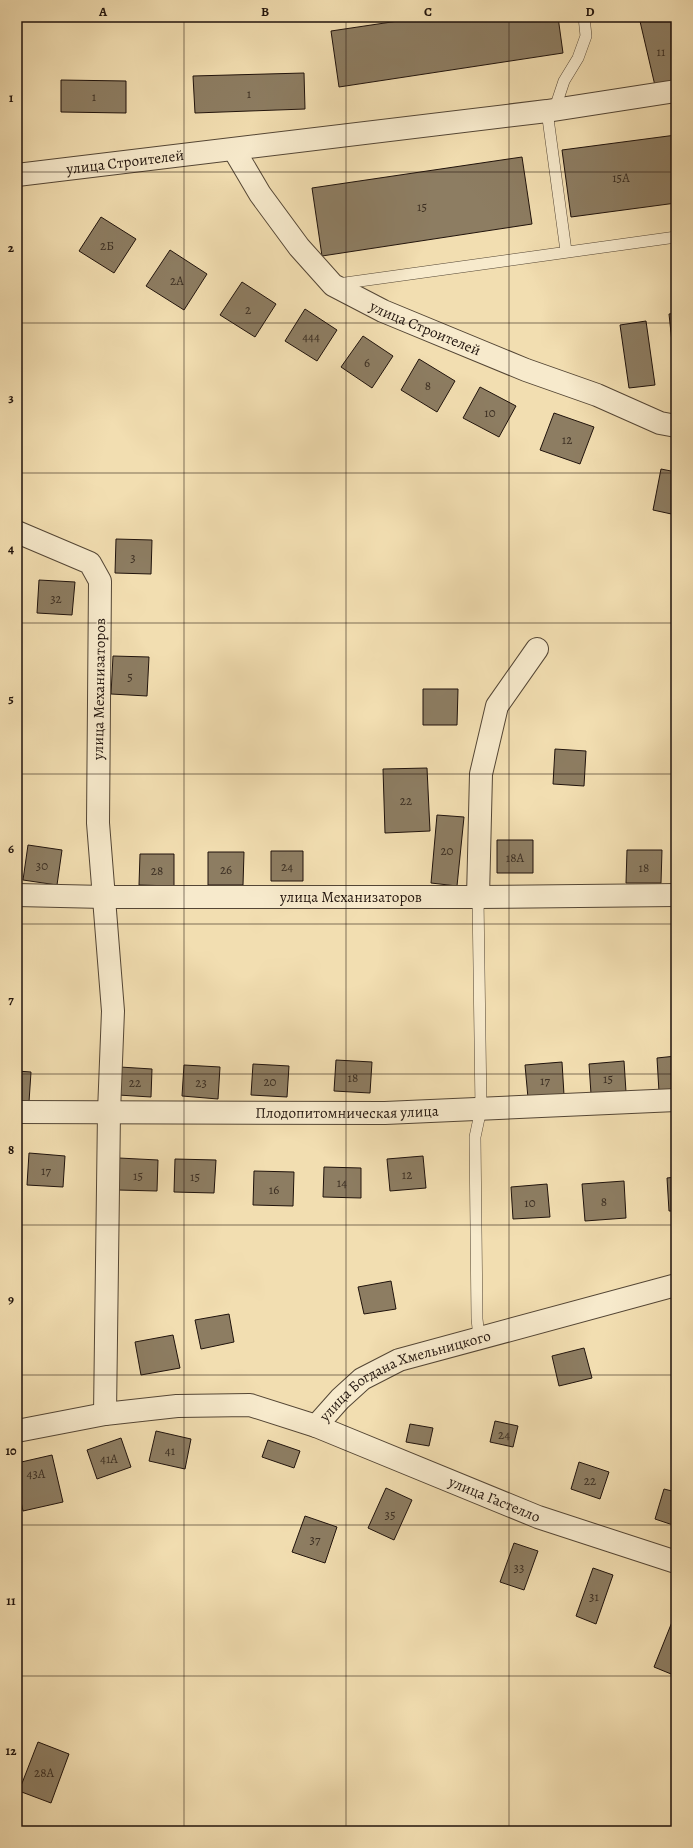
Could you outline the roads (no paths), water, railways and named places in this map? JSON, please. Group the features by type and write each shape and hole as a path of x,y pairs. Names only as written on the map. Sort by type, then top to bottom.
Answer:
{"street":[{"name":"улица Строителей","path":"17,175 234,150 551,110 676,91"},
{"name":"улица Строителей","path":"234,150 260,194 299,247 333,285 383,311 526,370 597,395 660,423 676,426"},
{"name":"улица Механизаторов","path":"17,532 90,563 100,581 98,823 104,897"},
{"path":"478,897 481,774 497,706 537,649"},
{"name":"улица Механизаторов","path":"17,895 104,897 478,897 676,895"},
{"path":"104,897 113,1011 109,1112 105,1414"},
{"name":"Плодопитомническая улица","path":"17,1112 385,1113 633,1100 676,1100"},
{"name":"улица Богдана Хмельницкого","path":"17,1431 105,1414 176,1406 250,1406 316,1426 340,1399 362,1379 399,1360 479,1337 535,1325 676,1285"},
{"name":"улица Гастелло","path":"316,1426 538,1517 676,1562"}],"lane":[{"path":"566,251 551,110 564,81 578,58 586,36 584,17"},
{"path":"333,285 566,251 676,237"},
{"path":"478,897 481,1109 475,1136 477,1319 479,1337"}]}
